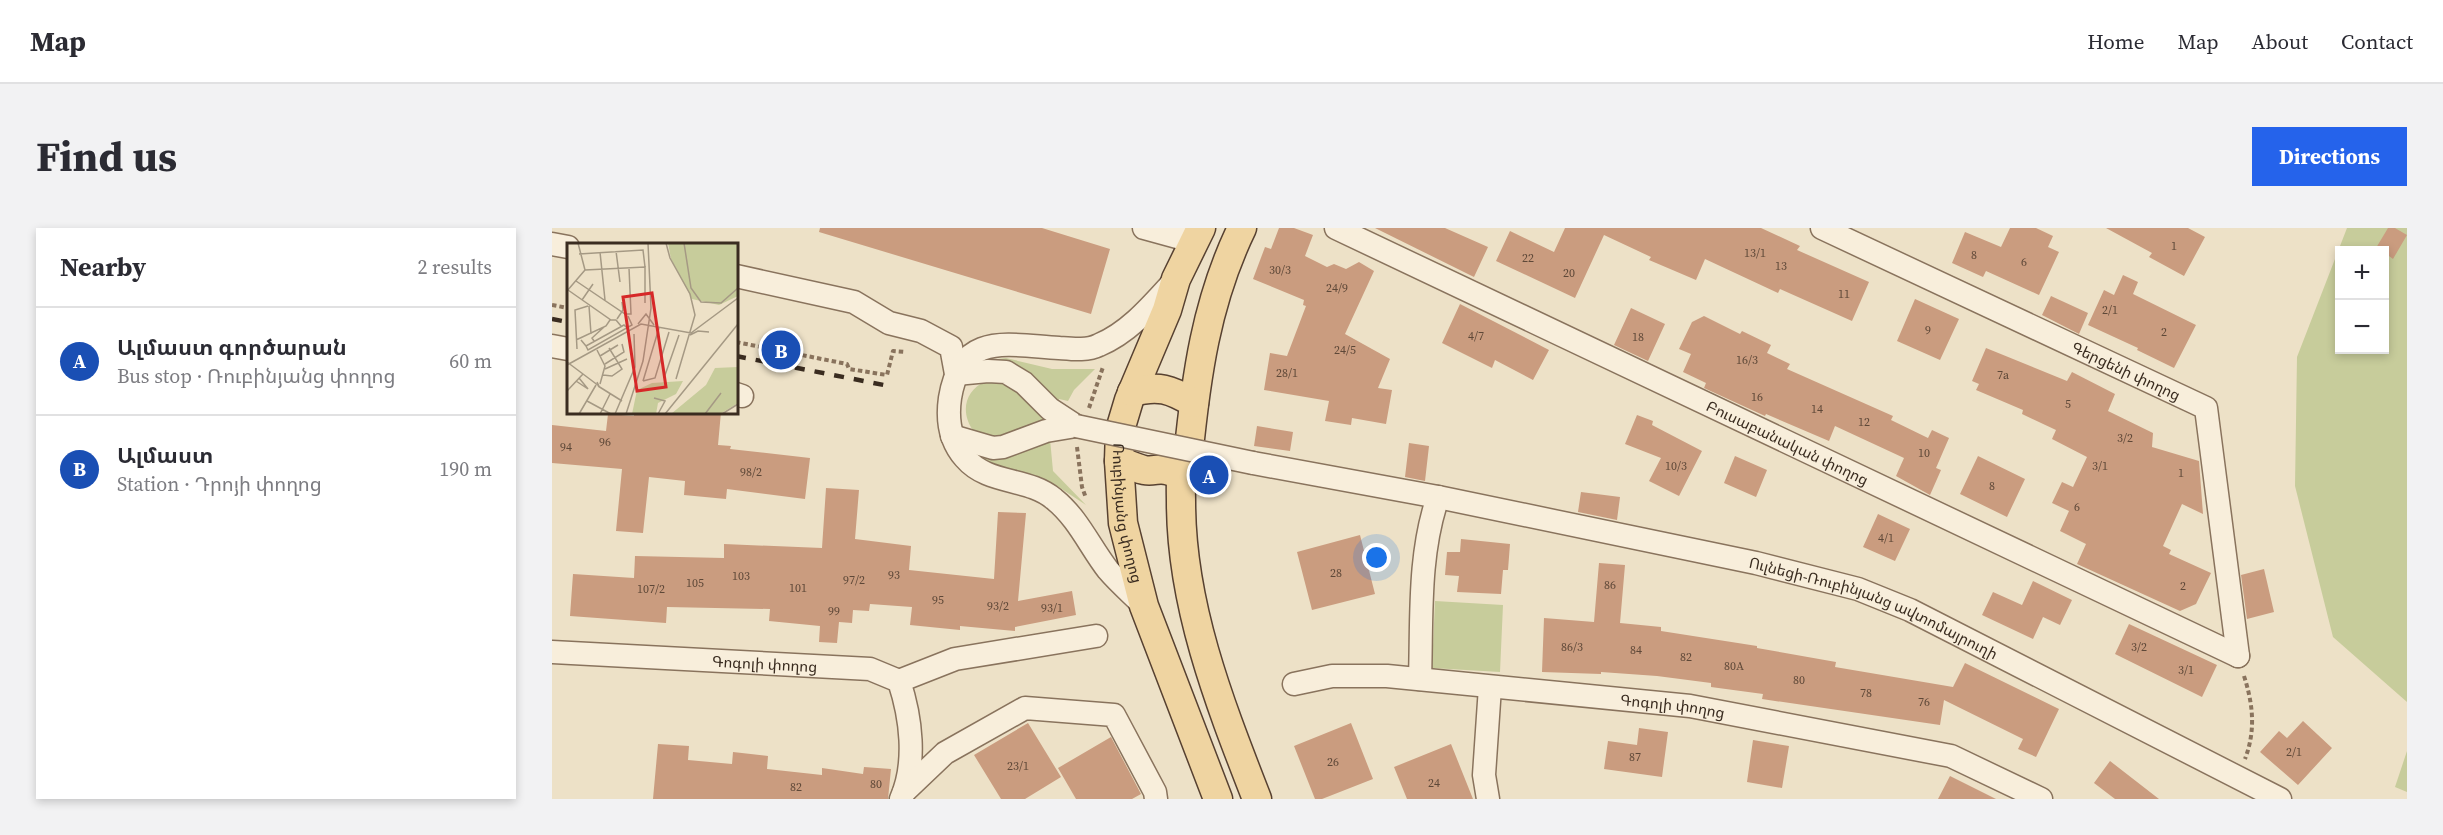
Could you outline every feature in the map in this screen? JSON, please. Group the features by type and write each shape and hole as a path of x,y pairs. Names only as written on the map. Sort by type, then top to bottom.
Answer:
{"main road":[{"path":"1242,228 1210,315 1199,363 1188,458 1181,468 1181,520 1194,614 1218,699 1257,799"},
{"name":"Ռուբինյանց փողոց","path":"1198,235 1176,279 1167,310 1132,392 1120,430 1119,461 1123,523 1144,606 1218,799"},
{"path":"1132,392 1150,387 1173,391 1194,403"},
{"path":"1119,461 1152,471 1160,468 1170,471 1177,463 1181,468"}],"street":[{"path":"1144,228 1198,235"},
{"name":"Բուսաբանական փողոց","path":"1336,228 2238,656"},
{"name":"Գերցենի փողոց","path":"1822,228 2206,408 2238,656"},
{"path":"552,244 567,247"},
{"path":"738,276 854,302 889,322 921,331 951,347 956,374"},
{"path":"1144,606 1109,571 1073,518 1056,500 1042,490 989,476 965,458 952,436 950,400 956,374 963,361 972,352 984,346 999,345 1077,350 1098,346 1143,314 1176,279"},
{"path":"552,345 567,349"},
{"path":"956,374 1006,372 1024,383 1050,409 1076,426"},
{"path":"952,436 993,448 1003,447 1046,431 1076,426"},
{"name":"Ուլնեցի-Ռուբինյանց ավտոմայրուղի","path":"1076,426 1253,463 1438,497 1686,547 1858,589 1910,610 2280,799"},
{"path":"1420,679 1422,584 1431,517 1438,497"},
{"path":"902,795 911,755 907,705 899,681 955,659 1096,636"},
{"name":"Գոգոլի փողոց","path":"552,652 870,669 899,681"},
{"name":"Գոգոլի փողոց","path":"1294,684 1332,676 1387,676 1690,706 1951,756 2041,799"},
{"path":"1488,799 1484,775 1490,687"},
{"path":"902,795 945,753 1024,708 1114,715 1155,792 1156,799"}],"path":[{"path":"552,305 567,308"},
{"path":"738,342 847,364 849,369 887,375 893,351 904,352"},
{"path":"2237,779 2249,749 2254,721 2250,694 2238,656"}],"green space":[{"path":"2347,228 2407,228 2407,702 2333,637 2295,486 2297,357 2335,259 2335,354 2389,354 2389,246 2340,246"},
{"path":"1006,358 1052,369 1095,369 1074,390 1068,401 1059,399 1058,403 990,360"},
{"path":"986,381 1007,381 1048,420 1003,441 974,432 967,417 966,403 973,391"},
{"path":"1050,439 1053,471 1086,505 1054,484 993,467 973,452 1006,458"},
{"path":"1435,601 1503,605 1500,672 1432,668"},
{"path":"2407,751 2407,792 2395,787"}],"building":[{"path":"820,228 1042,228 1110,249 1091,314 819,232"},
{"path":"1279,228 1294,228 1313,235 1305,256 1327,267 1334,264 1346,269 1359,262 1374,271 1345,334 1390,359 1378,388 1392,390 1386,424 1352,418 1351,425 1325,421 1329,401 1264,390 1270,353 1287,356 1306,306 1303,305 1304,300 1253,279 1265,247 1271,249"},
{"path":"1375,228 1445,228 1488,247 1474,277"},
{"path":"1565,228 1761,228 1800,246 1797,250 1869,282 1852,321 1780,289 1778,293 1705,259 1696,280 1649,260 1651,257 1604,235 1575,298 1496,261 1510,231 1554,252"},
{"path":"2010,228 2036,228 2053,236 2048,247 2059,252 2039,295 1986,271 1983,277 1952,263 1965,232 2001,247"},
{"path":"2106,228 2188,228 2205,237 2184,276 2149,257 2152,253"},
{"path":"2388,228 2395,228 2407,235 2393,259 2389,256 2389,246 2377,246"},
{"path":"2123,275 2138,282 2133,294 2196,325 2174,368 2088,325 2104,290 2114,295"},
{"path":"2051,296 2088,313 2079,334 2042,315"},
{"path":"1915,299 1959,319 1940,360 1897,341"},
{"path":"1460,304 1549,350 1533,380 1495,360 1492,368 1442,343"},
{"path":"1631,308 1665,324 1648,361 1614,345"},
{"path":"1704,316 1740,334 1742,331 1771,345 1767,353 1790,364 1787,369 1893,416 1891,420 1928,438 1932,430 1949,438 1936,468 1941,470 1930,495 1896,476 1904,458 1835,426 1829,441 1766,414 1765,416 1704,388 1706,383 1683,372 1691,354 1679,349 1692,322"},
{"path":"1986,348 2067,381 2072,372 2115,394 2108,411 2153,433 2152,447 2199,461 2203,514 2182,504 2163,546 2171,550 2169,554 2211,573 2196,604 2180,611 2077,564 2086,544 2060,531 2069,511 2052,503 2062,482 2073,487 2087,457 2052,439 2056,430 2022,414 2023,410 1976,390 1979,384 1972,381"},
{"path":"608,414 634,416 634,414 721,414 718,445 731,446 730,449 810,458 805,499 727,489 726,499 684,495 685,481 649,477 643,533 616,531 622,469 552,463 552,425 606,431"},
{"path":"1637,415 1653,421 1652,425 1702,451 1679,496 1649,481 1661,458 1625,444"},
{"path":"1257,426 1293,432 1290,451 1254,446"},
{"path":"1409,443 1429,446 1425,481 1405,477"},
{"path":"1735,456 1767,470 1756,497 1724,483"},
{"path":"1978,456 2025,479 2007,517 1960,494"},
{"path":"826,488 859,490 855,539 911,546 909,570 994,579 998,512 1026,513 1018,601 1072,591 1076,615 1015,627 1015,631 960,626 960,630 910,625 912,607 870,604 869,611 853,610 852,623 839,622 837,643 819,642 820,626 769,621 770,609 667,607 666,623 570,616 573,574 634,578 635,556 724,558 724,544 822,548"},
{"path":"1581,492 1620,497 1617,520 1578,512"},
{"path":"1878,514 1910,529 1895,561 1863,547"},
{"path":"1360,535 1375,594 1312,610 1297,552"},
{"path":"1461,539 1510,544 1508,570 1503,570 1501,594 1457,592 1459,576 1445,575 1447,552 1460,552"},
{"path":"1599,563 1625,565 1620,623 1661,627 1661,631 1757,646 1757,648 1836,662 1835,667 1953,687 1965,663 2059,709 2036,757 2018,749 2023,739 1944,700 1940,725 1762,699 1763,694 1711,687 1711,683 1601,672 1601,674 1542,672 1544,618 1594,622"},
{"path":"2264,569 2274,612 2247,619 2241,575"},
{"path":"2033,581 2072,600 2060,625 2043,617 2033,639 1982,615 1993,592 2022,605"},
{"path":"2129,624 2217,665 2202,697 2115,654"},
{"path":"2303,721 2332,748 2298,785 2260,752 2279,731 2287,738"},
{"path":"1028,723 1061,777 1025,799 1001,799 974,755"},
{"path":"1351,723 1373,779 1322,799 1315,799 1294,746"},
{"path":"1639,728 1668,732 1662,777 1604,769 1608,741 1637,745"},
{"path":"1111,737 1141,794 1132,799 1076,799 1058,768"},
{"path":"1753,740 1789,746 1782,788 1747,782"},
{"path":"658,744 689,746 688,760 732,764 733,752 768,756 767,769 822,775 822,768 863,774 864,767 891,769 888,799 653,799"},
{"path":"1451,744 1473,799 1407,799 1394,767"},
{"path":"2110,761 2159,799 2115,799 2094,783"},
{"path":"1950,776 1996,799 1938,799"}],"railway":[{"path":"552,319 567,322"},
{"path":"738,356 884,385"}],"place":[{"name":"Ալմաստ","path":"781,350"},
{"name":"Ալմաստ գործարան","path":"1209,475"}]}
